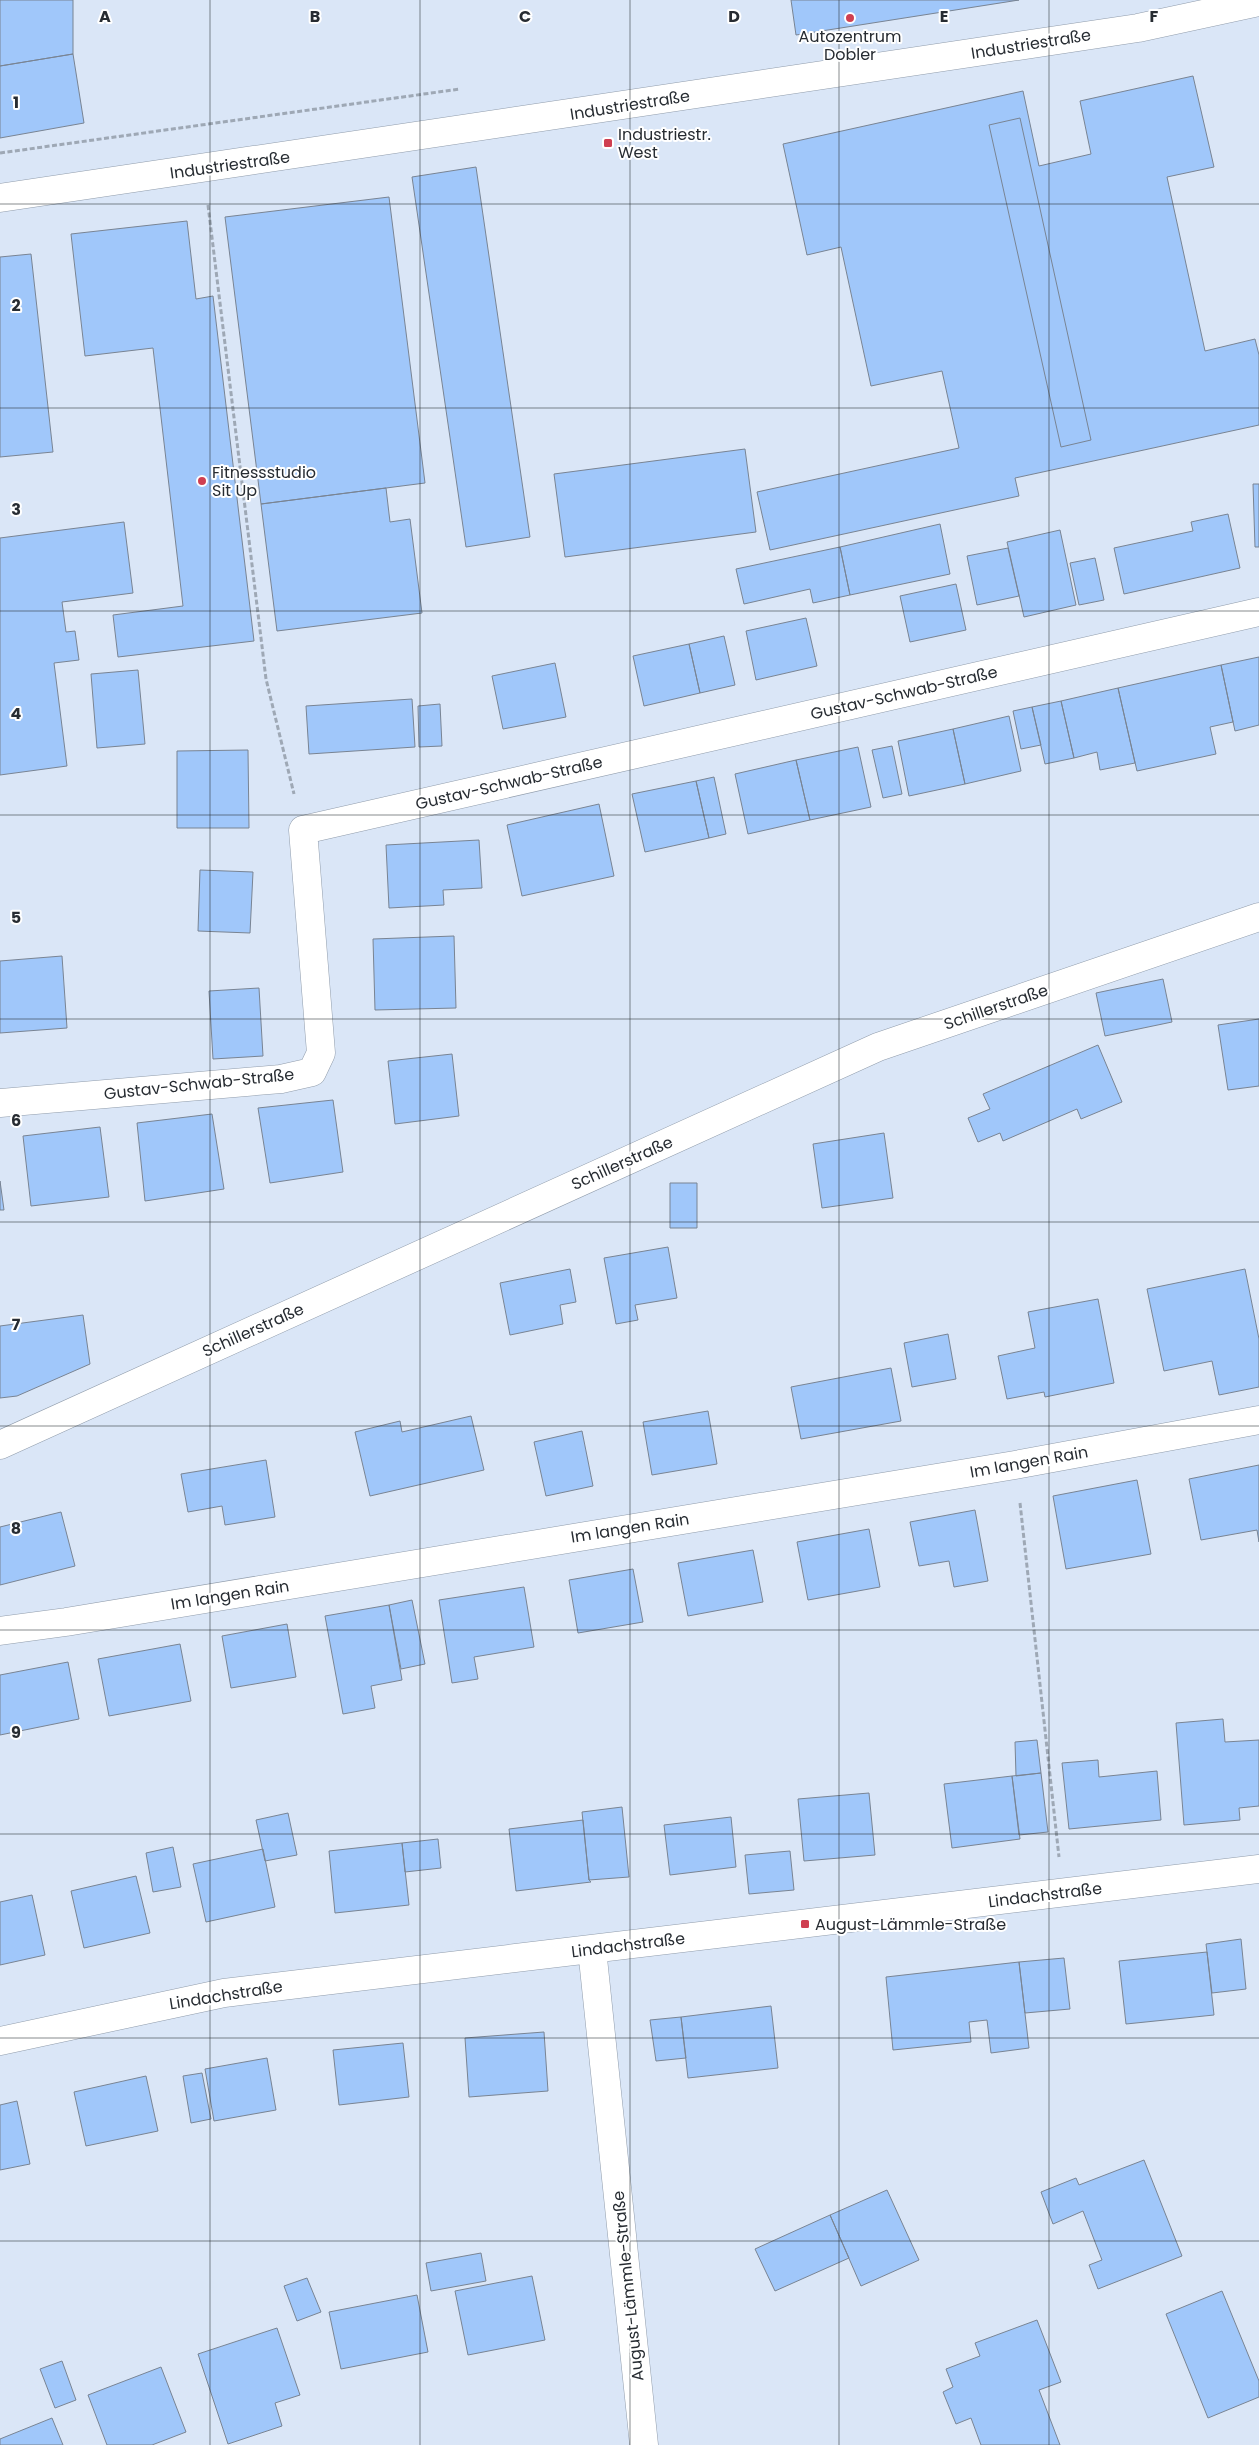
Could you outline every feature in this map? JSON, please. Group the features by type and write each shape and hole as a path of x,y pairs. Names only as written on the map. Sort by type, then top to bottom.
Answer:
{"street":[{"name":"Industriestraße","path":"0,198 1138,28 1259,2"},
{"name":"Gustav-Schwab-Straße","path":"0,1103 281,1079 312,1072 321,1053 303,830 1259,612"},
{"name":"Schillerstraße","path":"0,1445 878,1047 1259,916"},
{"name":"Im langen Rain","path":"0,1631 66,1622 1015,1465 1259,1420"},
{"name":"Lindachstraße","path":"0,2041 224,1993 1259,1868"},
{"name":"August-Lämmle-Straße","path":"592,1949 644,2445"}],"path":[{"path":"207,199 266,679 303,830"},
{"path":"1015,1465 1063,1893"}],"building":[{"path":"0,0 73,0 73,54 0,66"},
{"name":"Autozentrum Dobler","path":"791,0 1019,0 796,35"},
{"path":"73,54 84,123 0,138 0,66"},
{"path":"1193,76 1214,167 1167,177 1205,351 1255,339 1259,355 1259,425 1015,478 1019,496 770,550 757,492 959,448 942,371 871,386 841,247 807,255 783,144 1023,91 1039,166 1091,154 1080,101"},
{"path":"1020,118 1091,440 1061,447 989,125"},
{"path":"476,167 530,537 466,547 412,177"},
{"path":"389,197 425,483 261,504 225,217"},
{"name":"Fitnessstudio Sit Up","path":"187,221 196,299 213,296 254,641 118,657 113,615 183,606 153,348 85,356 71,234"},
{"path":"31,254 53,452 0,457 0,257"},
{"path":"745,449 756,532 565,557 554,474"},
{"path":"1253,484 1259,484 1259,547 1255,547"},
{"path":"386,488 390,522 410,519 422,613 277,631 261,504"},
{"path":"1228,514 1240,568 1124,594 1114,548 1193,531 1191,522"},
{"path":"124,522 133,593 62,602 66,632 75,631 79,660 54,663 67,766 0,775 0,538"},
{"path":"940,524 950,574 850,595 840,547"},
{"path":"1060,530 1076,605 1024,617 1007,542"},
{"path":"840,547 850,595 813,603 810,589 744,604 736,569"},
{"path":"1008,548 1019,596 977,605 967,556"},
{"path":"1095,558 1104,600 1079,605 1070,563"},
{"path":"956,584 966,630 910,642 900,596"},
{"path":"806,618 817,666 756,680 746,631"},
{"path":"724,636 735,685 700,693 689,644"},
{"path":"689,644 700,693 644,706 633,656"},
{"path":"1259,657 1259,725 1235,731 1221,665"},
{"path":"555,663 566,717 503,729 492,676"},
{"path":"1221,665 1233,722 1210,727 1216,754 1137,771 1118,688"},
{"path":"138,670 145,744 97,748 91,674"},
{"path":"1118,688 1135,763 1100,770 1097,752 1074,758 1061,701"},
{"path":"412,699 415,747 309,754 306,706"},
{"path":"1061,701 1074,758 1045,764 1032,707"},
{"path":"440,704 442,746 419,747 418,706"},
{"path":"1032,707 1041,745 1021,749 1013,711"},
{"path":"1009,716 1021,771 965,784 953,729"},
{"path":"953,729 965,784 909,796 898,741"},
{"path":"892,746 902,794 883,798 872,750"},
{"path":"858,747 871,807 810,820 796,760"},
{"path":"248,750 249,828 177,828 177,751"},
{"path":"796,760 810,820 748,834 735,774"},
{"path":"714,777 726,834 709,838 696,781"},
{"path":"696,781 709,838 645,852 632,794"},
{"path":"599,804 614,876 522,896 507,825"},
{"path":"479,840 482,888 443,890 444,905 389,908 386,845"},
{"path":"200,870 253,872 250,933 198,931"},
{"path":"454,936 456,1008 375,1010 373,939"},
{"path":"62,956 67,1028 0,1033 0,961"},
{"path":"1163,979 1172,1022 1105,1036 1096,993"},
{"path":"259,988 263,1056 213,1059 209,991"},
{"path":"1259,1019 1259,1086 1228,1090 1218,1025"},
{"path":"1098,1045 1122,1102 1081,1119 1077,1109 1003,1141 1000,1133 978,1142 968,1118 990,1109 983,1094"},
{"path":"452,1054 459,1116 395,1124 388,1061"},
{"path":"333,1100 343,1172 270,1183 258,1108"},
{"path":"212,1114 224,1189 145,1201 137,1123"},
{"path":"100,1127 109,1197 31,1206 23,1136"},
{"path":"884,1133 893,1198 822,1208 813,1144"},
{"path":"0,1181 4,1210 0,1210"},
{"path":"670,1183 697,1183 697,1228 670,1228"},
{"path":"668,1247 677,1298 635,1305 638,1320 616,1324 604,1258"},
{"path":"570,1269 576,1302 560,1305 563,1324 510,1335 500,1283"},
{"path":"1245,1269 1259,1339 1259,1387 1219,1395 1212,1361 1164,1371 1147,1289"},
{"path":"1098,1299 1114,1383 1045,1397 1044,1392 1007,1399 998,1356 1035,1348 1028,1312"},
{"path":"83,1315 90,1364 17,1396 0,1398 0,1326"},
{"path":"948,1334 956,1379 912,1387 904,1343"},
{"path":"891,1368 901,1421 801,1439 791,1387"},
{"path":"708,1411 717,1464 652,1475 643,1422"},
{"path":"471,1416 484,1470 370,1496 355,1432 400,1421 402,1432"},
{"path":"582,1431 593,1486 546,1496 534,1442"},
{"path":"266,1460 275,1517 225,1525 222,1506 188,1512 181,1474"},
{"path":"1259,1465 1259,1542 1257,1530 1201,1540 1189,1479"},
{"path":"1137,1480 1151,1554 1066,1569 1053,1496"},
{"path":"975,1510 988,1581 954,1587 949,1561 919,1566 910,1522"},
{"path":"61,1512 75,1566 0,1585 0,1527"},
{"path":"869,1529 880,1587 808,1600 797,1542"},
{"path":"753,1550 763,1602 688,1616 678,1563"},
{"path":"633,1569 643,1622 578,1633 569,1580"},
{"path":"524,1587 534,1647 474,1657 478,1679 452,1683 439,1600"},
{"path":"412,1600 425,1664 401,1669 389,1605"},
{"path":"389,1605 402,1680 371,1686 375,1708 343,1714 325,1616"},
{"path":"287,1624 296,1677 231,1688 222,1636"},
{"path":"180,1644 191,1701 109,1716 98,1659"},
{"path":"68,1662 79,1719 0,1735 0,1675"},
{"path":"1223,1719 1225,1742 1259,1740 1259,1806 1239,1808 1240,1820 1184,1825 1176,1723"},
{"path":"1037,1740 1041,1773 1016,1776 1015,1742"},
{"path":"1098,1760 1099,1777 1157,1771 1161,1820 1069,1829 1062,1763"},
{"path":"1041,1773 1048,1832 1019,1835 1012,1776"},
{"path":"1012,1776 1020,1839 952,1848 944,1784"},
{"path":"869,1793 875,1855 804,1861 798,1799"},
{"path":"622,1807 629,1877 589,1880 582,1812"},
{"path":"288,1813 297,1855 265,1861 256,1820"},
{"path":"731,1817 736,1867 670,1875 664,1825"},
{"path":"583,1820 589,1880 591,1882 516,1891 509,1829"},
{"path":"438,1839 441,1868 405,1872 402,1843"},
{"path":"402,1843 409,1905 335,1913 329,1851"},
{"path":"173,1847 181,1887 153,1892 146,1853"},
{"path":"263,1849 275,1907 206,1922 193,1864"},
{"path":"790,1851 794,1890 749,1894 745,1855"},
{"path":"136,1876 150,1933 84,1948 71,1891"},
{"path":"32,1895 45,1955 0,1965 0,1902"},
{"path":"1241,1939 1246,1989 1212,1993 1206,1944"},
{"path":"1207,1952 1214,2015 1126,2024 1119,1961"},
{"path":"1064,1958 1070,2009 1025,2013 1019,1962"},
{"path":"1019,1962 1029,2048 991,2053 987,2020 969,2022 971,2042 893,2050 886,1977"},
{"path":"771,2006 778,2068 688,2078 681,2017"},
{"path":"681,2017 686,2058 656,2061 650,2020"},
{"path":"544,2032 548,2091 469,2097 465,2038"},
{"path":"403,2043 409,2097 339,2105 333,2050"},
{"path":"267,2058 276,2110 214,2121 205,2069"},
{"path":"202,2073 211,2119 191,2123 183,2076"},
{"path":"146,2076 158,2131 86,2146 74,2092"},
{"path":"17,2101 30,2164 0,2170 0,2105"},
{"path":"1144,2160 1182,2256 1098,2289 1089,2265 1102,2260 1083,2211 1053,2224 1041,2192 1076,2178 1079,2185"},
{"path":"887,2190 919,2260 861,2286 830,2215"},
{"path":"830,2215 849,2258 775,2291 755,2249"},
{"path":"481,2253 486,2281 431,2291 426,2263"},
{"path":"532,2276 545,2340 468,2355 455,2291"},
{"path":"307,2278 321,2312 297,2321 284,2286"},
{"path":"1222,2291 1259,2381 1259,2397 1208,2418 1166,2314"},
{"path":"417,2295 428,2352 341,2369 329,2312"},
{"path":"1037,2320 1061,2382 1039,2390 1060,2445 981,2445 971,2418 956,2424 943,2392 953,2387 946,2369 980,2356 975,2343"},
{"path":"277,2328 300,2395 275,2403 282,2426 228,2444 198,2354"},
{"path":"62,2361 76,2400 55,2408 40,2369"},
{"path":"161,2367 186,2432 152,2445 107,2445 88,2395"},
{"path":"52,2418 63,2445 0,2445 0,2439"}],"place":[{"name":"Autozentrum Dobler","path":"850,18"},
{"name":"Industriestr. West","path":"608,143"},
{"name":"Fitnessstudio Sit Up","path":"202,481"},
{"name":"August-Lämmle-Straße","path":"805,1924"}]}
